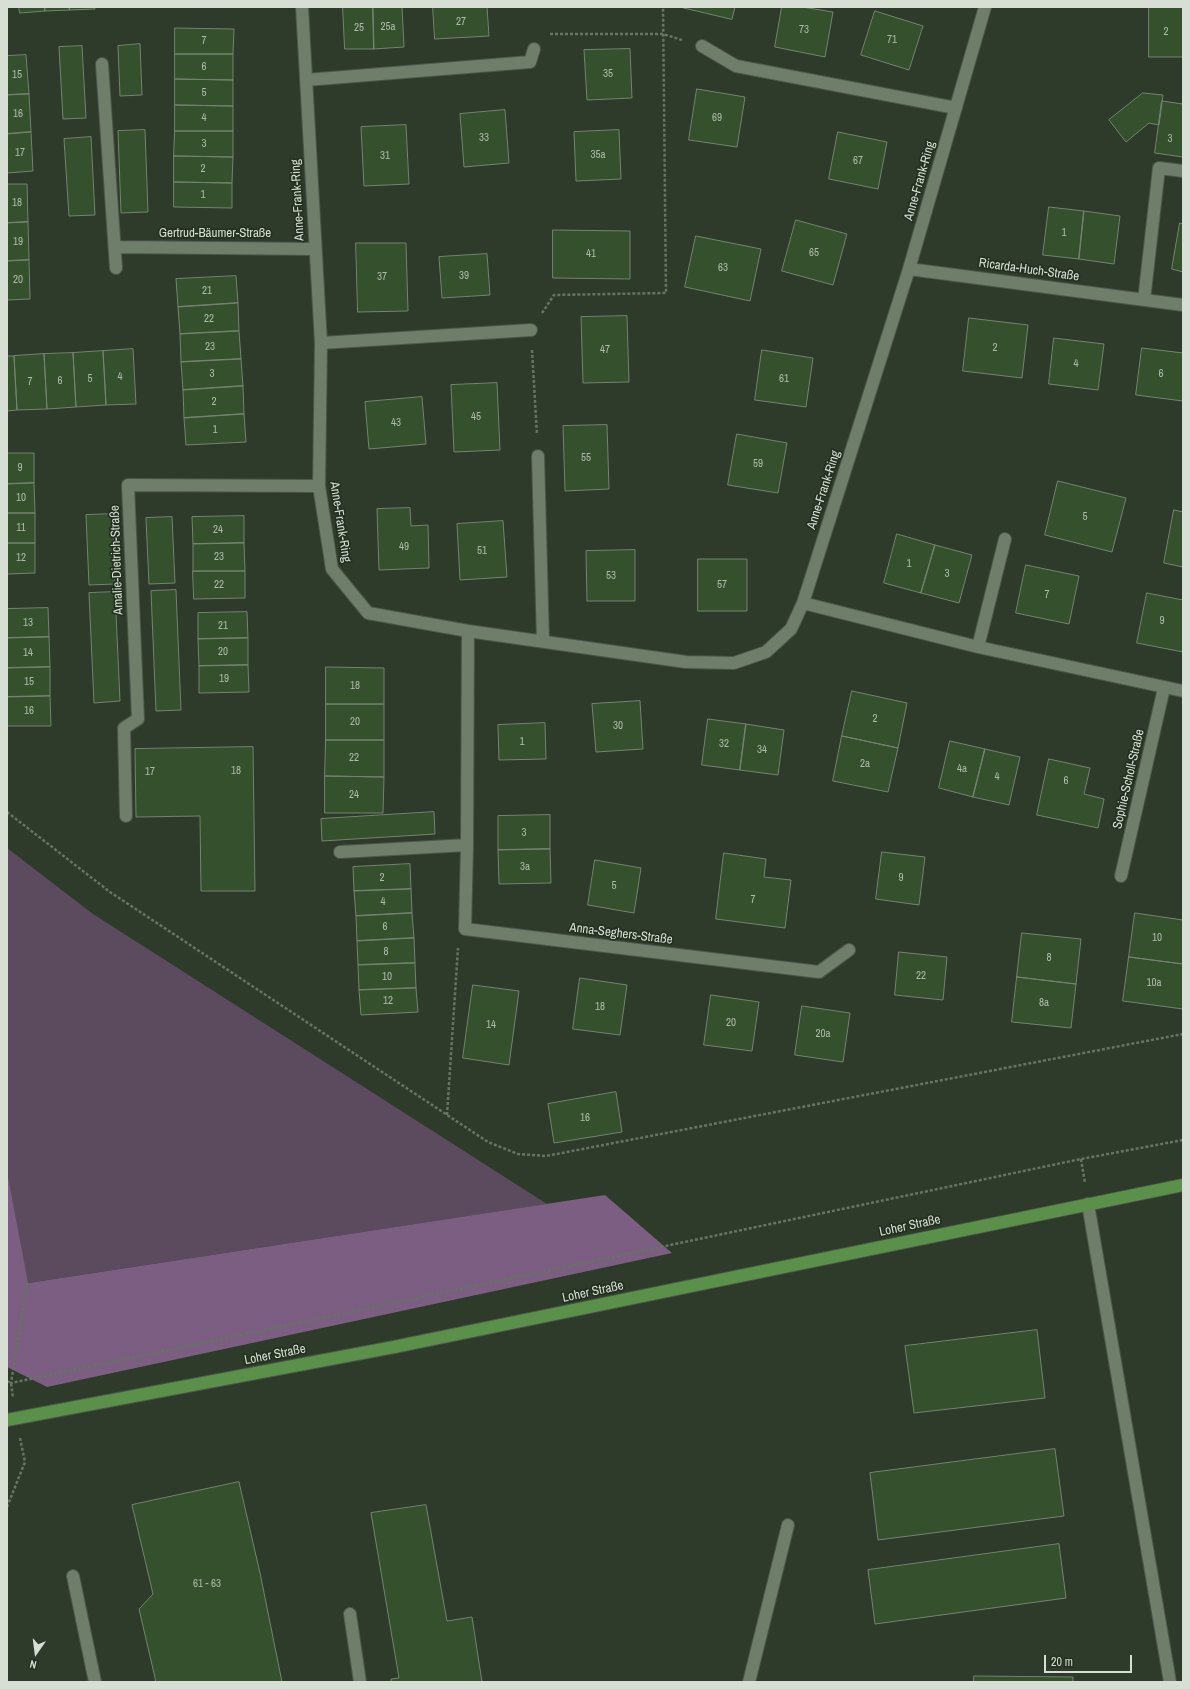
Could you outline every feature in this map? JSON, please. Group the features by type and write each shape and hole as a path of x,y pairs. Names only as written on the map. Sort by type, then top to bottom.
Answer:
{"main road":[{"name":"Loher Straße","path":"12,1419 394,1347 1183,1185"}],"street":[{"name":"Anne-Frank-Ring","path":"302,7 321,343 319,486 332,569 368,613 468,631 686,662 734,663 766,652 791,629 803,603 909,269 985,7"},
{"path":"702,46 736,66 956,108"},
{"path":"306,80 530,62 534,49"},
{"path":"102,64 116,268"},
{"path":"1144,300 1159,168 1183,171"},
{"name":"Gertrud-Bäumer-Straße","path":"115,247 315,249"},
{"name":"Ricarda-Huch-Straße","path":"909,269 1183,305"},
{"path":"321,343 531,330"},
{"path":"538,456 543,641"},
{"name":"Amalie-Dietrich-Straße","path":"126,816 124,728 138,719 128,485 319,486"},
{"path":"978,648 1005,539"},
{"path":"803,603 978,648 1183,691"},
{"path":"465,929 468,631"},
{"name":"Sophie-Scholl-Straße","path":"1121,876 1164,688"},
{"path":"340,852 467,846"},
{"name":"Anna-Seghers-Straße","path":"465,929 819,972 850,950"},
{"path":"1088,1204 1170,1682"},
{"path":"749,1682 788,1525"},
{"path":"73,1576 95,1682"},
{"path":"350,1614 360,1682"}],"path":[{"path":"538,456 531,330 554,294 666,293 663,7"},
{"path":"534,49 548,34 663,34 702,46"},
{"path":"7,812 110,892 488,1142 518,1154 546,1156 1183,1034"},
{"path":"447,1115 457,950 465,929"},
{"path":"27,1283 11,1383 1074,1161 1183,1140"},
{"path":"7,1507 25,1462 12,1419"}],"shaded area":[{"path":"7,848 93,914 547,1204 27,1283 7,1171"},
{"path":"7,1171 28,1283 605,1195 672,1253 47,1387 7,1367"}],"building":[{"path":"19,7 45,7 45,11 20,13"},
{"path":"45,7 69,7 70,10 45,11"},
{"path":"69,7 95,7 95,9 70,10"},
{"path":"343,7 373,7 374,49 345,49"},
{"path":"373,7 402,7 404,47 374,49"},
{"path":"433,7 487,7 489,36 435,39"},
{"path":"680,7 735,7 732,19"},
{"path":"782,7 802,7 833,12 825,57 775,47"},
{"path":"1149,7 1183,7 1183,57 1149,57"},
{"path":"875,11 923,26 909,70 861,55"},
{"path":"175,28 234,29 233,54 175,54"},
{"path":"140,44 142,95 120,96 118,46"},
{"path":"82,46 86,118 63,119 59,47"},
{"path":"630,49 632,98 587,100 584,50"},
{"path":"175,54 233,54 233,80 175,79"},
{"path":"26,55 29,94 7,95 7,56"},
{"path":"175,79 233,80 233,106 175,105"},
{"path":"697,89 745,97 737,147 689,140"},
{"path":"1143,93 1163,95 1159,125 1149,123 1126,142 1109,120"},
{"path":"29,94 31,132 7,134 7,95"},
{"path":"1162,101 1183,104 1183,157 1155,153"},
{"path":"175,105 233,106 233,131 175,131"},
{"path":"505,110 509,163 464,167 460,114"},
{"path":"406,125 409,184 364,186 361,127"},
{"path":"145,130 148,212 121,213 118,131"},
{"path":"619,130 621,179 576,181 574,132"},
{"path":"175,131 233,131 233,157 174,156"},
{"path":"31,132 33,171 7,173 7,134"},
{"path":"838,132 887,142 878,189 829,179"},
{"path":"91,137 95,215 69,216 64,139"},
{"path":"174,156 233,157 232,183 174,182"},
{"path":"174,182 232,183 232,208 174,207"},
{"path":"7,184 27,184 28,222 7,223"},
{"path":"1049,207 1084,211 1079,259 1043,255"},
{"path":"1084,211 1120,216 1114,264 1079,259"},
{"path":"796,220 847,234 833,285 782,271"},
{"path":"28,222 29,260 7,261 7,223"},
{"path":"1180,223 1183,224 1183,272 1172,269"},
{"path":"553,230 630,231 630,279 553,278"},
{"path":"696,236 761,249 750,301 685,287"},
{"path":"356,243 406,243 408,311 358,312"},
{"path":"487,254 490,295 442,298 439,257"},
{"path":"29,260 30,299 7,300 7,261"},
{"path":"236,276 238,303 178,307 176,279"},
{"path":"238,303 239,331 180,334 178,307"},
{"path":"627,316 629,382 583,383 581,317"},
{"path":"969,318 1028,325 1022,378 963,371"},
{"path":"239,331 241,359 181,362 180,334"},
{"path":"1054,338 1104,344 1098,390 1049,384"},
{"path":"1142,348 1183,353 1183,401 1136,395"},
{"path":"133,349 136,404 106,405 103,351"},
{"path":"762,350 813,358 806,407 755,400"},
{"path":"103,351 106,405 76,407 73,353"},
{"path":"73,353 76,407 47,409 44,354"},
{"path":"44,354 47,409 17,410 14,356"},
{"path":"7,356 14,356 17,410 7,411"},
{"path":"241,359 243,386 183,390 181,362"},
{"path":"497,383 500,450 454,452 451,385"},
{"path":"243,386 244,414 184,418 183,390"},
{"path":"422,397 426,444 369,449 365,402"},
{"path":"244,414 246,442 186,445 184,418"},
{"path":"607,425 609,489 565,491 563,426"},
{"path":"737,434 787,443 778,493 728,485"},
{"path":"7,453 34,453 34,483 7,484"},
{"path":"1058,481 1126,498 1112,552 1045,535"},
{"path":"34,483 35,513 7,513 7,484"},
{"path":"410,508 411,526 428,525 429,568 379,570 377,509"},
{"path":"1174,510 1183,512 1183,567 1164,563"},
{"path":"7,513 35,513 35,543 7,543"},
{"path":"113,514 115,584 89,585 86,515"},
{"path":"244,516 244,543 193,544 192,517"},
{"path":"172,517 175,583 149,584 146,518"},
{"path":"503,521 507,577 460,580 457,524"},
{"path":"897,534 935,545 921,593 884,583"},
{"path":"7,543 35,543 35,573 7,574"},
{"path":"244,543 245,571 193,571 193,544"},
{"path":"935,545 972,555 959,603 921,593"},
{"path":"635,550 635,601 587,601 586,551"},
{"path":"698,559 747,559 747,611 698,611"},
{"path":"1026,565 1079,576 1069,624 1016,613"},
{"path":"193,571 245,571 245,598 194,599"},
{"path":"176,590 181,710 156,711 151,591"},
{"path":"115,592 120,701 94,703 89,593"},
{"path":"1147,593 1183,600 1183,652 1137,643"},
{"path":"48,608 49,637 7,638 7,609"},
{"path":"247,612 248,638 198,639 198,613"},
{"path":"49,637 50,667 7,668 7,638"},
{"path":"248,638 248,665 199,666 198,639"},
{"path":"248,665 249,692 199,693 199,666"},
{"path":"50,667 50,696 7,697 7,668"},
{"path":"326,667 384,668 384,704 326,704"},
{"path":"852,691 907,703 898,748 842,736"},
{"path":"50,696 51,726 7,726 7,697"},
{"path":"640,701 643,749 596,752 592,704"},
{"path":"326,704 384,704 384,740 326,740"},
{"path":"708,719 746,724 740,770 702,765"},
{"path":"545,723 546,759 499,760 498,725"},
{"path":"746,724 784,730 778,775 740,770"},
{"path":"842,736 898,748 888,792 833,781"},
{"path":"326,740 384,740 384,777 325,776"},
{"path":"950,741 985,749 973,797 939,788"},
{"path":"253,747 255,891 201,891 200,816 136,817 135,749"},
{"path":"985,749 1020,757 1009,805 973,797"},
{"path":"1049,759 1090,768 1084,794 1104,799 1098,828 1037,815"},
{"path":"325,776 384,777 383,813 325,813"},
{"path":"434,812 435,834 322,841 321,819"},
{"path":"550,815 550,849 498,850 498,816"},
{"path":"550,849 551,883 499,884 498,850"},
{"path":"882,852 925,857 919,905 876,899"},
{"path":"724,853 766,859 764,877 791,880 785,928 716,919"},
{"path":"595,860 641,868 634,913 588,905"},
{"path":"410,864 411,889 354,891 353,867"},
{"path":"411,889 412,913 356,916 354,891"},
{"path":"412,913 414,938 357,941 356,916"},
{"path":"1135,913 1183,920 1183,964 1129,957"},
{"path":"1022,933 1081,939 1076,984 1017,977"},
{"path":"414,938 415,963 358,965 357,941"},
{"path":"899,952 947,957 943,1000 895,995"},
{"path":"1129,957 1183,964 1183,1009 1123,1001"},
{"path":"415,963 416,988 359,990 358,965"},
{"path":"1017,977 1076,984 1071,1028 1012,1022"},
{"path":"580,978 627,985 620,1035 573,1029"},
{"path":"473,985 519,991 509,1065 463,1058"},
{"path":"416,988 418,1012 361,1015 359,990"},
{"path":"711,995 759,1002 752,1051 704,1045"},
{"path":"802,1006 850,1013 843,1062 795,1055"},
{"path":"616,1092 622,1132 554,1143 548,1104"},
{"path":"1037,1330 1045,1398 914,1413 905,1346"},
{"path":"1055,1449 1064,1516 878,1540 870,1473"},
{"path":"239,1482 260,1573 282,1682 156,1682 139,1609 153,1594 132,1505"},
{"path":"426,1505 447,1621 472,1617 482,1682 391,1682 391,1679 399,1678 371,1513"},
{"path":"1059,1544 1066,1598 875,1624 868,1570"},
{"path":"974,1676 1073,1677 1073,1682 974,1682"}]}
